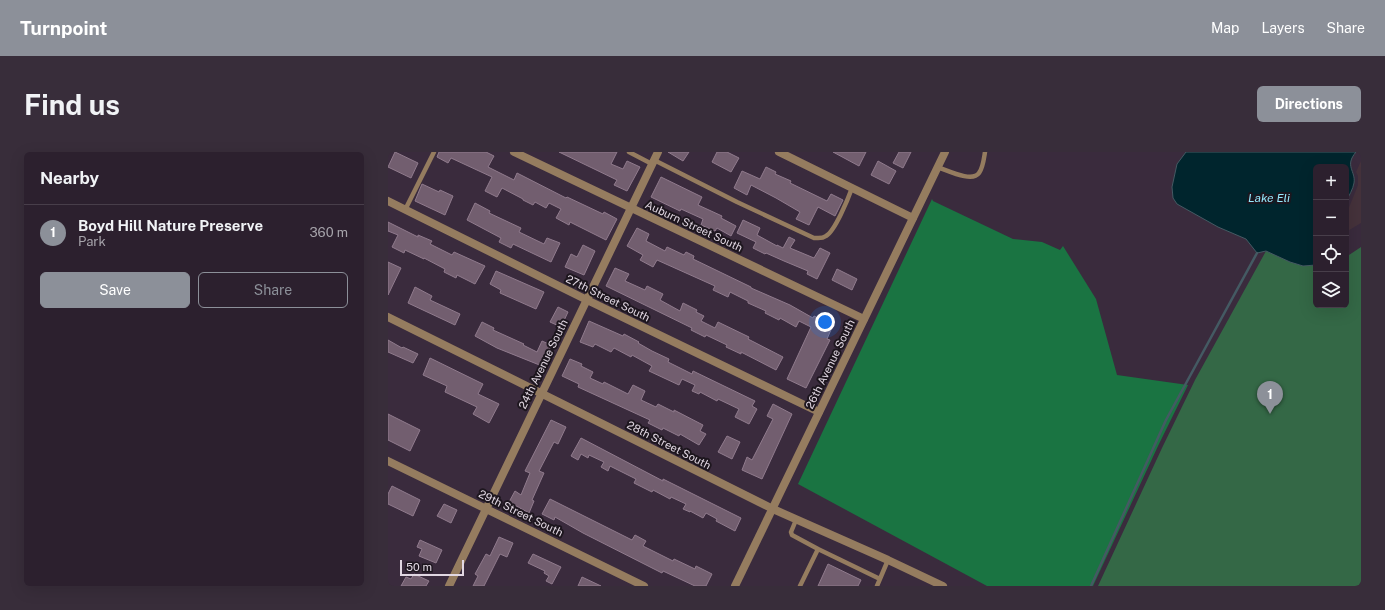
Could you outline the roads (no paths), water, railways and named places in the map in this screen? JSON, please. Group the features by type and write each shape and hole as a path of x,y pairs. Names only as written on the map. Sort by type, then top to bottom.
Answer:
{"street":[{"name":"Auburn Street South","path":"514,152 864,319"},
{"name":"24th Avenue South","path":"449,586 658,152"},
{"path":"779,152 913,218"},
{"name":"26th Avenue South","path":"735,586 945,152"},
{"name":"27th Street South","path":"388,201 587,300 819,412"},
{"name":"28th Street South","path":"388,316 773,509 943,586"},
{"name":"29th Street South","path":"388,461 644,586"}],"lane":[{"path":"405,210 434,152"},
{"path":"629,152 814,238 828,236 833,229 852,188"},
{"path":"938,167 967,177 975,177 978,175 985,152"},
{"path":"796,520 791,532 792,535 880,579"},
{"path":"800,586 818,549"},
{"path":"877,586 888,560"}],"water":[{"name":"Lake Eli","path":"1186,152 1356,152 1351,161 1354,183 1349,196 1349,164 1313,164 1313,265 1303,266 1266,251 1257,253 1246,239 1218,227 1177,204 1173,198 1172,187 1177,164"}],"waterway":[{"path":"1091,586 1166,420 1257,253"}],"place":[{"name":"Boyd Hill Nature Preserve","path":"1270,414"}]}
